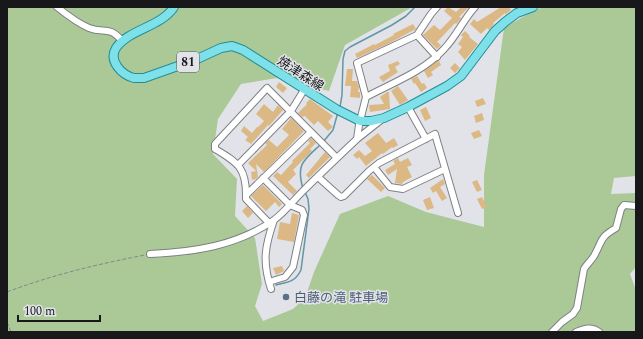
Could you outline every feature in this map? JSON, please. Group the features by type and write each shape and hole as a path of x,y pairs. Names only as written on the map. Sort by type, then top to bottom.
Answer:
{"main road":[{"path":"122,41 166,16 174,7"},
{"path":"360,121 371,122 384,118 447,86 461,76 495,31 517,13 533,7"},
{"name":"焼津森線","path":"122,41 113,55 119,70 127,76 144,78 195,60 221,48 232,46 243,50 304,90 339,111 360,121"}],"street":[{"path":"57,7 68,16 87,27 109,30 117,35 122,41"},
{"path":"357,139 366,97 357,64 417,35 430,14 437,7"},
{"path":"366,97 418,70 437,57 446,48 475,7"},
{"path":"417,35 437,57"},
{"path":"272,221 246,199 244,177 238,165 215,149 215,144 268,88 337,158"},
{"path":"238,165 291,111 304,90"},
{"path":"408,107 426,139"},
{"path":"150,254 201,250 230,243 245,237 272,221 357,139 384,118"},
{"path":"246,195 311,132"},
{"path":"318,177 341,197 344,196 369,170 374,168 379,163 436,134 458,213"},
{"path":"374,168 390,187 403,189 445,169"},
{"path":"263,178 290,205 302,210 304,215 294,264 285,277 269,282"},
{"path":"552,332 573,314 577,308 584,269 593,257 602,238 606,233 616,228 621,209 624,205 636,206"},
{"path":"271,289 264,257 272,221"},
{"path":"576,332 587,328 595,329 599,332"}],"path":[{"path":"7,292 40,280 73,271 150,254"},
{"path":"7,322 11,332"}],"green space":[{"path":"7,7 411,7 345,45 329,91 277,78 241,84 218,119 213,154 237,179 235,216 255,238 262,284 255,306 263,321 293,309 305,298 314,272 340,214 388,196 426,212 484,227 484,175 504,28 536,9 548,7 636,7 636,176 614,178 611,194 636,193 636,267 630,274 636,290 636,332 7,332"}],"building":[{"path":"448,7 456,12 461,7 469,7 459,17 461,18 459,21 456,24 455,23 437,42 441,45 437,49 423,35 434,25 440,30 452,18 444,11"},
{"path":"501,7 509,7 511,10 493,23 494,24 489,30 487,28 481,34 470,24 474,19 477,22"},
{"path":"413,24 416,29 357,58 355,54"},
{"path":"465,31 470,36 469,37 478,44 465,60 458,52 462,47 458,44 463,37 461,35"},
{"path":"398,61 400,64 395,67 398,72 383,82 379,77 390,71 388,65"},
{"path":"439,61 441,65 431,72 433,75 428,78 424,71"},
{"path":"455,63 460,68 455,73 450,68"},
{"path":"347,69 353,69 352,81 357,81 360,98 350,97 351,86 345,86"},
{"path":"417,76 422,84 424,83 427,88 421,92 411,79"},
{"path":"279,82 287,88 283,93 276,87"},
{"path":"398,86 408,100 400,105 391,91"},
{"path":"389,92 390,109 370,112 369,105 384,104 380,97"},
{"path":"483,98 486,104 477,107 475,101"},
{"path":"310,99 333,116 328,122 333,127 328,131 318,121 314,125 305,116 302,117 298,113"},
{"path":"264,104 273,112 278,105 283,110 251,144 245,140 248,137 241,131 244,126 252,133 264,121 256,114"},
{"path":"426,107 431,118 425,121 420,110"},
{"path":"482,113 484,120 476,123 474,116"},
{"path":"291,118 304,131 264,172 256,164 258,177 252,180 251,172 256,171 248,163 267,145 265,143 269,140 277,147 289,135 282,129"},
{"path":"479,130 482,136 474,139 471,133"},
{"path":"378,133 386,143 394,138 398,145 393,148 392,147 383,154 382,153 366,166 359,157 357,159 353,155 359,150 365,156 372,151 365,143"},
{"path":"311,138 316,143 310,149 312,151 293,170 296,174 288,182 297,191 293,195 273,176 277,172 281,175 293,162 292,161 310,143 308,141"},
{"path":"325,152 330,157 309,178 306,175"},
{"path":"398,158 400,162 408,158 412,165 407,167 412,177 402,184 395,183 397,169 388,175 385,170 395,164 393,161"},
{"path":"372,175 385,188 381,192 367,179"},
{"path":"443,179 445,184 440,187 447,198 442,201 436,191 433,193 430,188"},
{"path":"477,180 482,190 477,192 472,182"},
{"path":"263,185 282,204 279,207 275,202 266,211 251,196"},
{"path":"430,197 434,208 427,210 423,200"},
{"path":"482,197 487,207 482,209 477,199"},
{"path":"247,206 253,213 248,218 242,211"},
{"path":"292,213 299,215 294,242 277,239 280,222 290,224"},
{"path":"282,266 284,271 276,275 273,268"}],"waterway":[{"path":"340,107 342,95 343,59 345,51 392,25 406,16 415,7"},
{"path":"323,142 333,130 338,112"},
{"path":"303,189 300,174 302,164 305,159 320,145"},
{"path":"276,285 294,279 301,270 309,209 308,199 305,192"}],"place":[{"name":"白藤の滝 駐車場","path":"286,297"}]}
